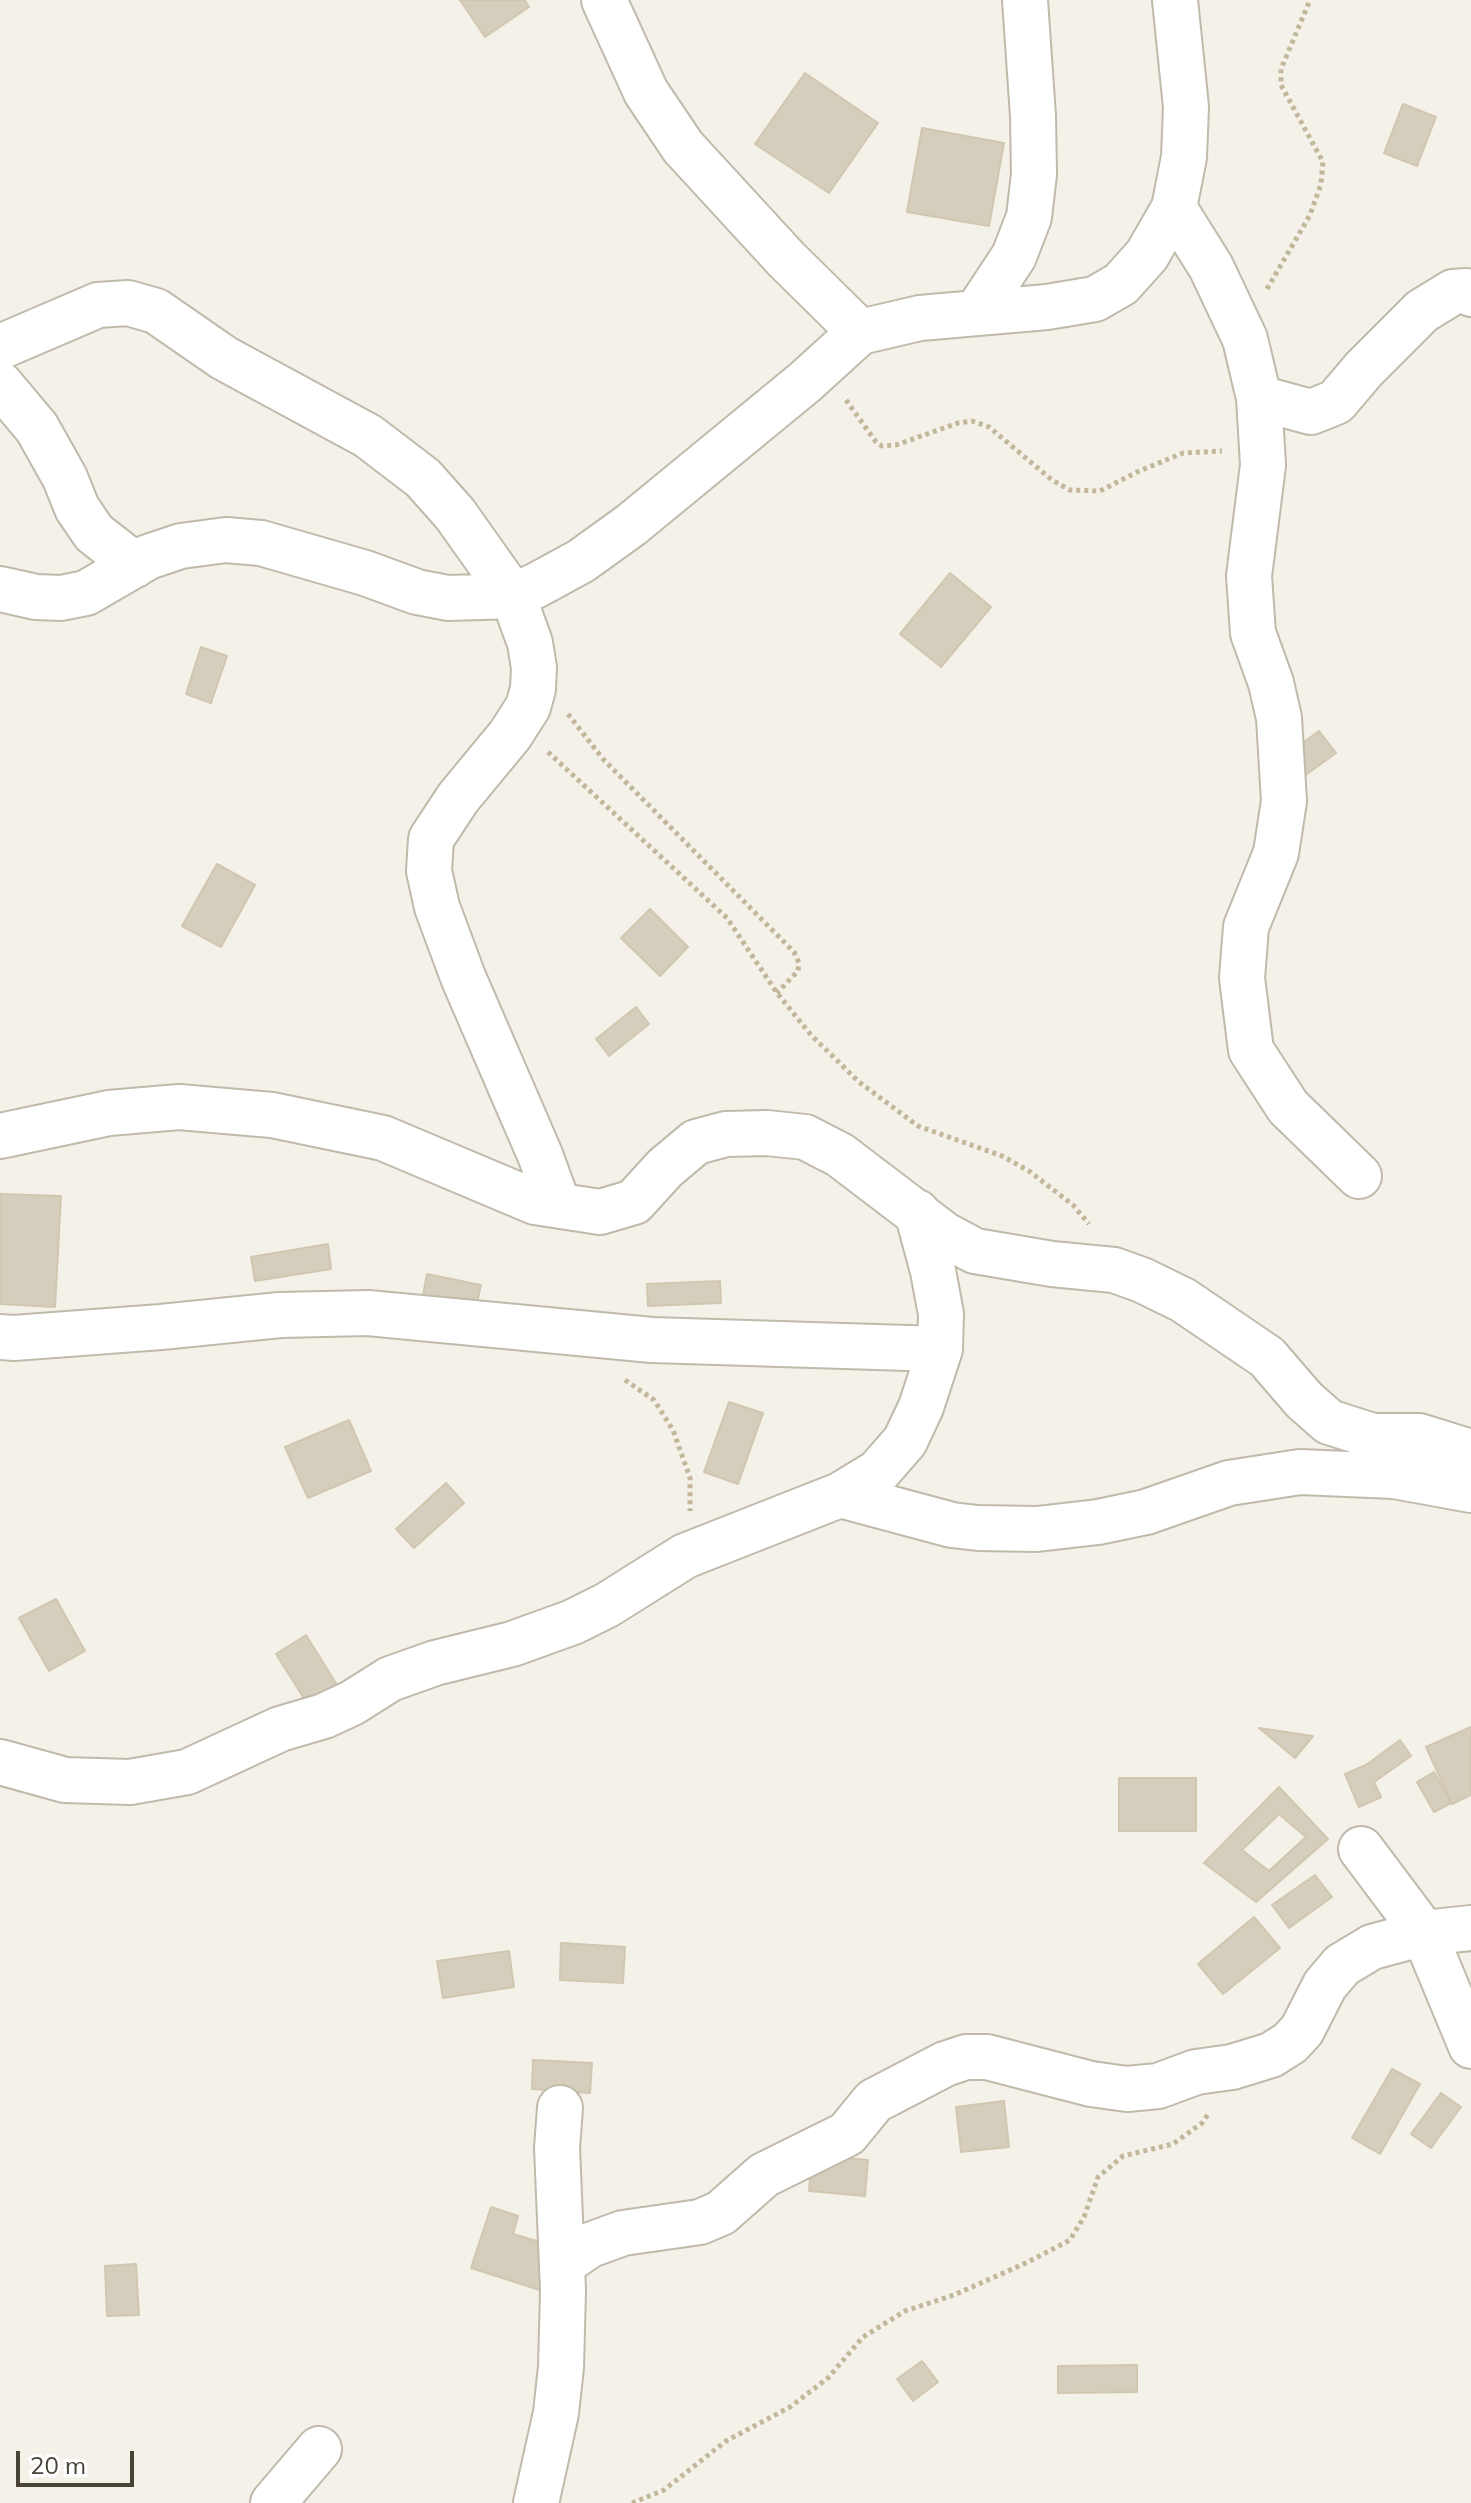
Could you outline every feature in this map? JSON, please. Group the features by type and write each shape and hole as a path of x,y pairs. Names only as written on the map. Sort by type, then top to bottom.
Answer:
{"street":[{"path":"604,0 646,92 683,147 775,248 860,332"},
{"path":"977,312 1014,256 1029,217 1034,174 1033,116 1025,0"},
{"path":"0,589 36,597 86,593 148,557 181,546 226,540 305,555 417,592 448,598 513,596 581,561 631,525 860,332 920,318 1047,307 1095,299 1121,284 1147,255 1174,208 1184,157 1186,107 1175,0"},
{"path":"1174,208 1211,267 1242,333 1259,398 1263,457 1249,576 1253,633 1271,683 1279,718 1284,801 1276,853 1246,927 1242,978 1251,1050 1288,1107 1359,1176"},
{"path":"1259,398 1311,412 1336,402 1422,311 1453,292 1466,291 1471,294"},
{"path":"0,347 98,305 128,303 156,311 224,358 368,436 423,478 455,514 513,596 530,643 534,668 528,707 518,724 458,798 431,839 429,871 437,907 463,977 558,1204"},
{"path":"0,384 37,428 65,478 77,508 94,533 135,565"},
{"path":"0,1136 109,1113 179,1107 272,1115 383,1138 535,1202 600,1212 634,1202 665,1168 696,1142 726,1134 767,1133 805,1137 840,1155 945,1235 975,1251 1052,1264 1114,1270 1183,1300 1267,1357 1304,1400 1329,1422 1373,1436 1419,1436 1471,1452"},
{"path":"0,1762 65,1780 130,1782 187,1772 280,1729 324,1716 390,1679 435,1663 512,1644 573,1622 685,1556 840,1495 878,1472 905,1441 921,1407 940,1349 941,1314 917,1212"},
{"path":"0,1337 147,1328 280,1315 368,1313 652,1340 940,1349"},
{"path":"840,1495 952,1525 1037,1529 1134,1515 1229,1483 1300,1472 1394,1476 1471,1490"},
{"path":"1361,1849 1424,1933 1471,2046"},
{"path":"562,2264 590,2245 623,2233 700,2222 721,2213 764,2175 847,2134 874,2101 945,2064 966,2057 987,2057 1091,2084 1127,2089 1158,2086 1196,2072 1232,2067 1271,2055 1290,2043 1302,2030 1325,1985 1342,1965 1372,1947 1424,1933 1471,1928"},
{"path":"536,2503 556,2413 561,2367 562,2264 557,2148 560,2108"},
{"path":"273,2503 319,2449"}],"path":[{"path":"1242,333 1310,215 1321,184 1323,162 1281,85 1281,69 1310,0"},
{"path":"822,366 882,446 896,445 972,421 989,427 1052,480 1070,490 1100,491 1183,453 1213,450 1263,457"},
{"path":"534,668 603,759 794,952 799,968 777,993"},
{"path":"518,724 727,918 777,993 811,1035 859,1082 918,1126 1002,1156 1029,1171 1073,1205 1093,1229"},
{"path":"619,1376 654,1400 673,1430 690,1478 685,1556"},
{"path":"632,2503 664,2490 726,2441 790,2407 828,2378 863,2337 905,2311 954,2295 1070,2240 1084,2217 1098,2177 1123,2156 1173,2144 1202,2123 1219,2099 1232,2067"}],"building":[{"path":"460,0 525,0 529,7 485,37"},
{"path":"805,73 878,123 829,193 755,144"},
{"path":"1403,104 1436,117 1417,166 1384,153"},
{"path":"922,128 1004,143 989,226 907,212"},
{"path":"950,573 991,607 941,667 900,634"},
{"path":"201,647 227,656 211,703 186,694"},
{"path":"1319,731 1336,753 1303,777 1286,755"},
{"path":"217,864 255,885 221,947 182,926"},
{"path":"650,909 688,947 660,976 621,938"},
{"path":"636,1007 649,1024 609,1056 596,1039"},
{"path":"0,1194 61,1196 55,1307 0,1304"},
{"path":"328,1244 331,1269 255,1281 251,1257"},
{"path":"427,1274 481,1285 475,1311 422,1301"},
{"path":"720,1281 721,1303 648,1306 647,1284"},
{"path":"729,1402 763,1413 738,1484 704,1472"},
{"path":"349,1420 371,1471 308,1498 285,1447"},
{"path":"446,1483 464,1503 414,1548 396,1529"},
{"path":"56,1599 85,1651 49,1671 19,1618"},
{"path":"306,1635 340,1690 310,1708 276,1654"},
{"path":"1471,1727 1471,1795 1452,1804 1426,1747"},
{"path":"1259,1728 1313,1736 1295,1758"},
{"path":"1400,1740 1411,1756 1374,1782 1381,1797 1359,1807 1345,1774 1366,1765"},
{"path":"1434,1772 1451,1803 1434,1812 1417,1782"},
{"path":"1119,1778 1196,1778 1196,1831 1119,1831"},
{"path":"1279,1787 1328,1839 1256,1902 1204,1863","holes":["1279,1814 1306,1837 1269,1871 1242,1850"]},
{"path":"1315,1875 1332,1897 1289,1928 1272,1905"},
{"path":"1254,1917 1280,1948 1223,1994 1198,1964"},
{"path":"561,1943 625,1947 623,1983 560,1980"},
{"path":"509,1951 514,1987 443,1998 437,1961"},
{"path":"533,2060 592,2063 590,2093 532,2089"},
{"path":"1392,2069 1420,2084 1380,2154 1352,2138"},
{"path":"1441,2093 1461,2107 1431,2148 1411,2134"},
{"path":"1004,2101 1009,2147 961,2152 956,2107"},
{"path":"812,2155 868,2160 865,2196 809,2191"},
{"path":"491,2207 518,2216 513,2234 557,2247 543,2291 471,2268"},
{"path":"136,2264 139,2315 107,2316 105,2266"},
{"path":"922,2361 938,2382 913,2401 897,2379"},
{"path":"1137,2365 1137,2392 1058,2393 1058,2366"}]}
